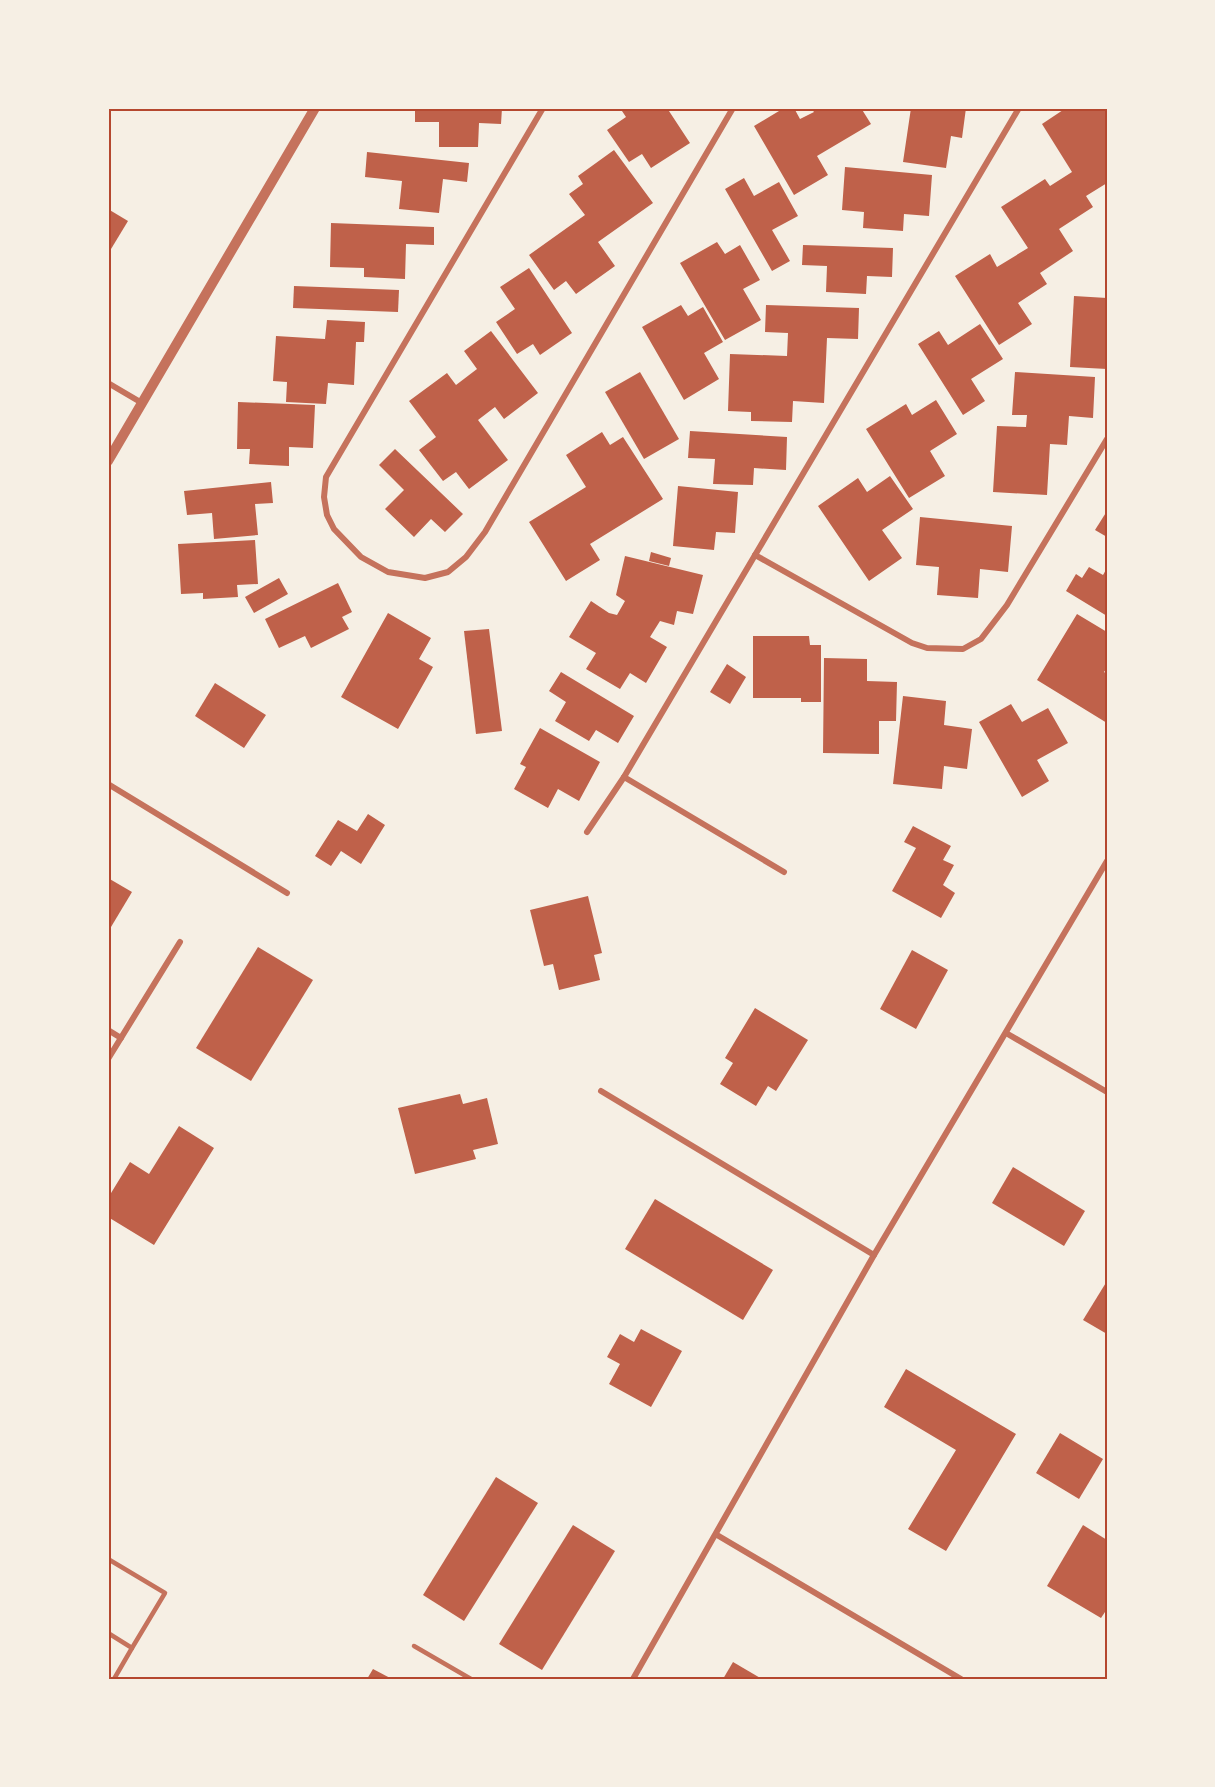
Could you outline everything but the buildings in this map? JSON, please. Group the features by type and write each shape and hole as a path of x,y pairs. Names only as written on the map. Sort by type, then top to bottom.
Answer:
{"street":[{"path":"108,461 315,108"},
{"path":"543,108 326,477 324,497 327,514 334,529 361,557 388,572 425,578 448,572 473,549 732,108"},
{"path":"587,832 624,777 1019,108"},
{"path":"108,383 143,404"},
{"path":"755,555 912,643 927,648 963,649 981,639 1007,605 1107,439"},
{"path":"624,777 784,872"},
{"path":"108,784 287,893"},
{"path":"633,1679 874,1255 1107,861"},
{"path":"108,1059 180,942"},
{"path":"108,1030 121,1038"},
{"path":"1006,1032 1107,1092"},
{"path":"601,1091 874,1255"},
{"path":"717,1534 961,1679"}],"lane":[{"path":"108,1559 165,1593 114,1679"},
{"path":"108,1633 132,1648"},
{"path":"414,1646 471,1679"}]}
